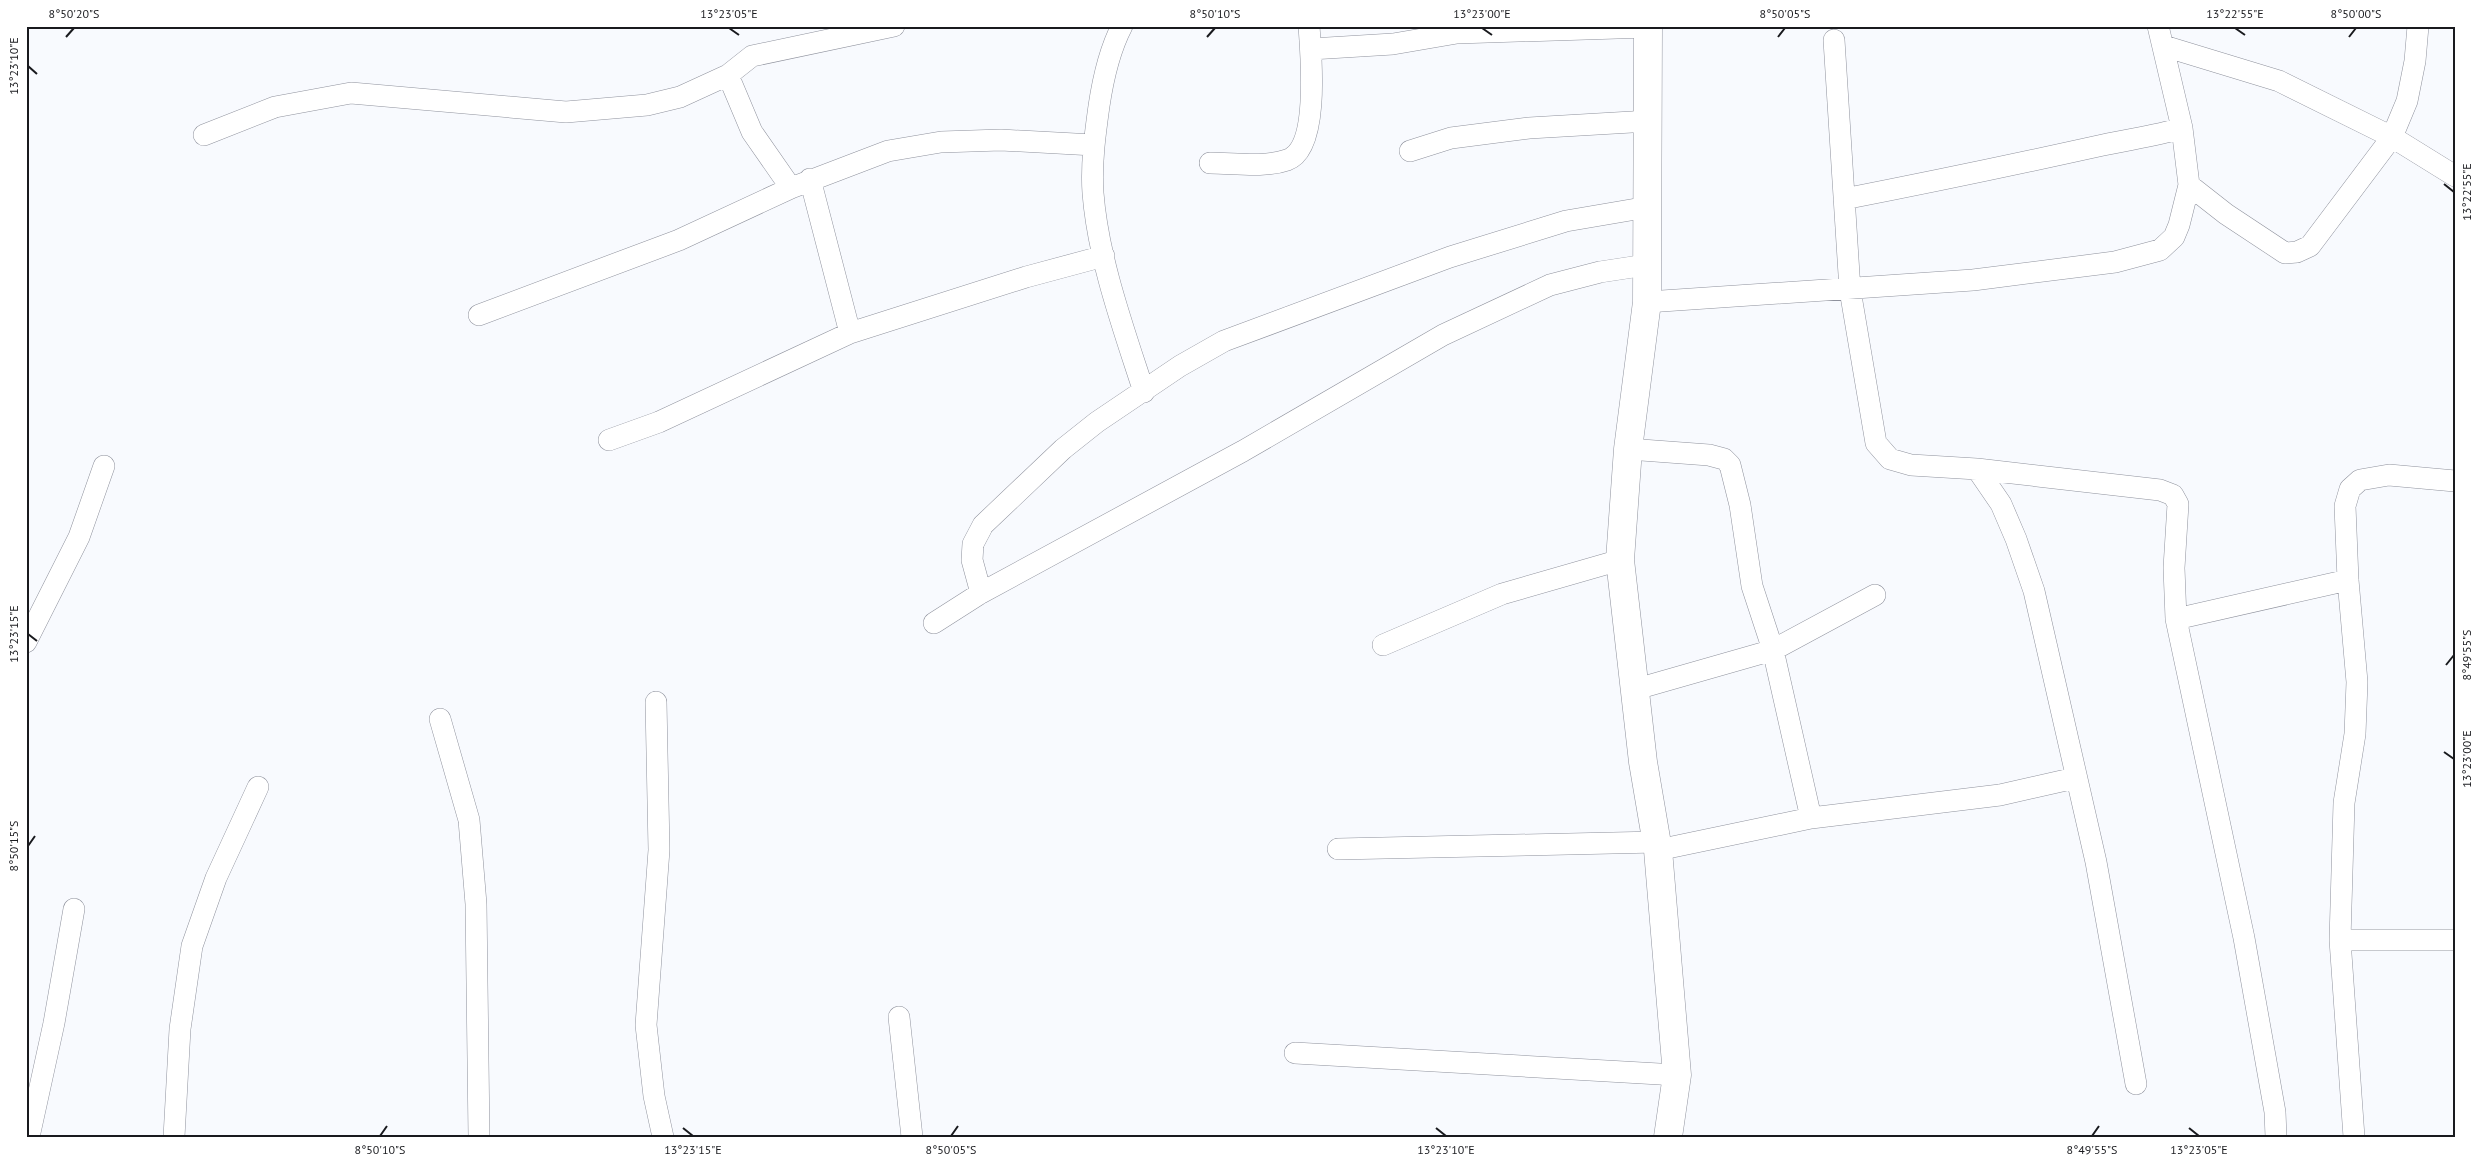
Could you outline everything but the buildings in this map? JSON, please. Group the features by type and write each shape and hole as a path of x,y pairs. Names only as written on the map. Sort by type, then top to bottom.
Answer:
{"street":[{"path":"204,135 275,107 351,92 566,112 647,104 680,97 728,75 752,56 894,26"},
{"path":"1122,26 1104,77 1094,145 1093,194 1104,256 1121,322 1144,392"},
{"path":"1210,163 1275,163 1290,159 1302,148 1310,127 1311,49 1309,26"},
{"path":"1647,302 1850,290 1973,280 2115,262 2160,250 2174,238 2189,185 2182,128 2158,26"},
{"path":"2189,185 2226,214 2285,252 2297,252 2310,246 2392,137 2407,101 2415,61 2418,26"},
{"path":"1311,49 1393,44 1457,33 1648,27 1647,302 1628,449 1620,560 1642,762 1658,846 1677,1075 1668,1137"},
{"path":"1834,40 1850,290 1876,443 1890,458 1910,465 1977,469 2160,490 2172,495 2178,504 2174,568 2176,619 2244,938 2274,1112 2276,1137"},
{"path":"2164,46 2279,81 2392,137 2455,176"},
{"path":"728,75 752,132 790,188"},
{"path":"1410,151 1451,138 1529,128 1649,121"},
{"path":"1844,198 2109,144 2149,138 2182,128"},
{"path":"478,315 679,240 810,179 888,151 941,142 1002,140 1094,145"},
{"path":"810,179 850,333"},
{"path":"981,593 972,560 973,544 983,525 1063,449 1097,422 1180,366 1224,341 1450,257 1566,221 1648,207"},
{"path":"609,440 659,422 850,333 1026,277 1104,256"},
{"path":"934,623 981,593 1243,451 1443,335 1550,285 1600,272 1646,265"},
{"path":"1628,449 1709,455 1724,460 1730,465 1740,505 1752,586 1773,650 1811,818"},
{"path":"26,642 79,537 104,466"},
{"path":"1977,469 2001,504 2016,539 2034,591 2075,778 2096,862 2136,1084"},
{"path":"2354,1137 2340,940 2344,803 2355,734 2357,682 2348,580 2345,506 2350,489 2360,480 2389,475 2455,481"},
{"path":"1383,645 1502,594 1620,560"},
{"path":"2176,619 2348,580"},
{"path":"1633,690 1773,650 1875,595"},
{"path":"656,702 659,850 646,1025 654,1096 663,1137"},
{"path":"440,719 469,820 476,904 479,1137"},
{"path":"1338,849 1658,846 1811,818 2000,795 2075,778"},
{"path":"174,1137 180,1029 192,946 216,878 258,787"},
{"path":"29,1137 54,1023 74,909"},
{"path":"2340,940 2455,940"},
{"path":"899,1017 912,1137"},
{"path":"1295,1053 1677,1075"}]}
